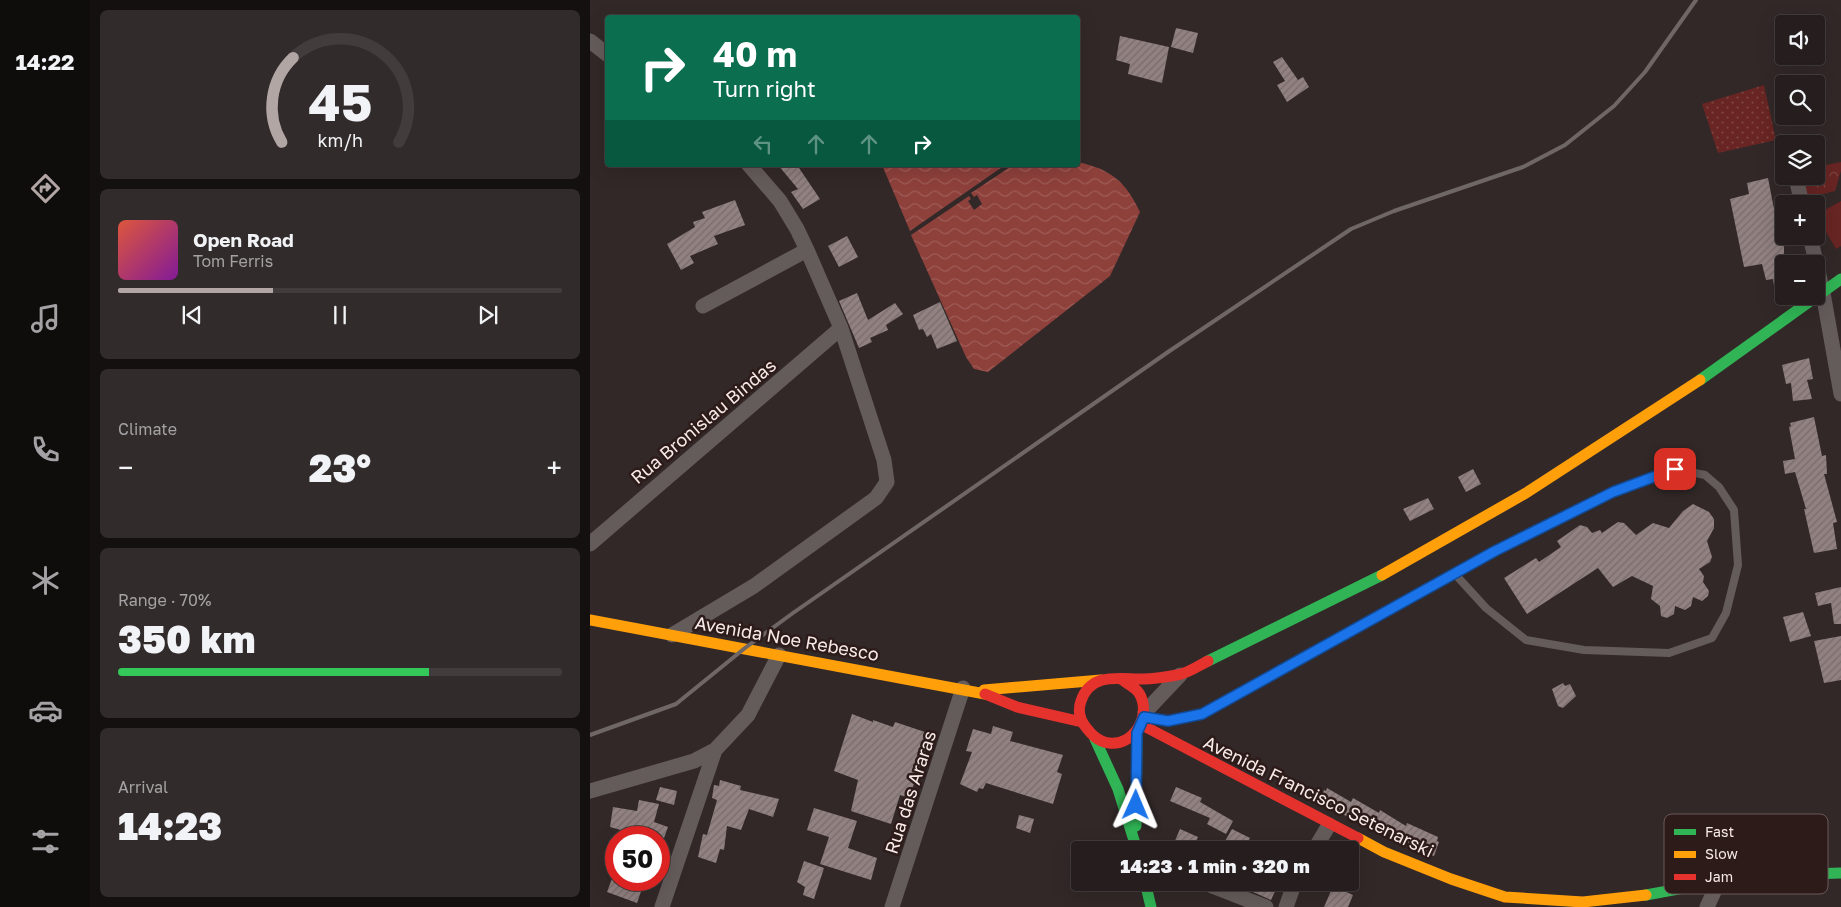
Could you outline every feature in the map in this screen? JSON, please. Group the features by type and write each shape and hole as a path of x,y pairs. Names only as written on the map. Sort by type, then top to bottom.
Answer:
{"street":[{"path":"590,41 605,53"},
{"path":"672,635 754,586 876,498 887,482 884,460 841,328 807,250 780,201 752,167"},
{"path":"704,306 807,250"},
{"path":"1825,291 1841,279"},
{"path":"1825,304 1841,394"},
{"path":"1134,841 1118,789 1096,739 1082,722 1080,707 1085,692 1101,680 1180,675 1414,558 1511,503 1618,437 1751,346 1807,305"},
{"name":"Rua Bronislau Bindas","path":"590,544 841,328"},
{"name":"Avenida Noe Rebesco","path":"590,620 970,690 1017,707 1082,722"},
{"path":"590,791 694,761 715,750 748,715 778,655"},
{"path":"1096,739 1106,743 1128,740 1180,675"},
{"path":"1121,679 1131,684 1139,692 1142,722 1136,841"},
{"name":"Avenida Noe Rebesco","path":"970,690 1101,680"},
{"name":"Rua das Araras","path":"892,907 970,690"},
{"name":"Avenida Francisco Setenarski","path":"1142,722 1329,825 1503,902 1583,902 1619,899 1664,891"},
{"path":"662,907 715,750"},
{"path":"1319,841 1329,825"},
{"name":"Avenida Francisco Setenarski","path":"1828,874 1841,874"},
{"path":"1147,891 1151,907"},
{"path":"1225,891 1266,907"},
{"path":"1286,907 1292,891"},
{"path":"1707,907 1714,894"}],"lane":[{"path":"1142,722 1168,721 1202,714 1454,573 1613,492 1675,469 1705,475 1719,487 1734,510 1738,565 1726,613 1712,638 1669,653 1584,650 1526,640 1486,608 1454,573"}],"green space":[{"path":"1764,85 1775,140 1718,153 1702,104"},
{"path":"1841,162 1841,171 1835,191 1818,195 1806,195 1804,185 1825,185 1825,165"},
{"path":"1841,201 1841,246 1836,249 1825,230 1825,210"}],"water":[{"path":"1080,162 1100,169 1116,178 1129,192 1140,212 1110,276 988,372 974,369 966,357 911,235 969,196 971,199 968,201 974,210 982,204 977,195 974,197 971,193 1010,167 1080,167"},
{"path":"883,167 1002,167 910,231"}],"building":[{"path":"1176,28 1198,33 1193,53 1171,47"},
{"path":"1120,36 1169,47 1162,83 1128,74 1130,64 1116,60"},
{"path":"1282,57 1298,80 1303,77 1309,87 1287,102 1277,85 1285,81 1273,62"},
{"path":"780,167 798,167 820,199 803,209 791,192 798,189"},
{"path":"1768,178 1775,209 1775,245 1784,245 1784,255 1775,255 1775,292 1773,279 1766,280 1762,264 1744,267 1730,199 1749,194 1747,183"},
{"path":"735,200 745,225 714,236 718,244 690,256 694,263 681,270 667,244 695,227 693,222 705,218 702,212"},
{"path":"847,236 858,257 839,267 828,246"},
{"path":"857,293 868,320 895,303 903,314 886,325 888,330 870,338 872,342 859,348 839,301"},
{"path":"940,302 957,341 937,349 931,334 927,337 923,329 919,330 913,315"},
{"path":"1809,358 1813,379 1807,380 1812,399 1793,401 1791,383 1786,384 1782,365"},
{"path":"1814,417 1822,456 1826,455 1827,474 1824,474 1837,522 1833,523 1837,549 1814,553 1804,509 1806,509 1795,472 1785,474 1783,461 1795,459 1789,427 1791,426 1790,423"},
{"path":"1473,469 1481,484 1466,492 1458,477"},
{"path":"1428,498 1434,509 1410,521 1403,509"},
{"path":"1693,504 1709,512 1714,519 1714,528 1707,541 1712,557 1710,562 1699,569 1704,576 1703,582 1709,591 1708,596 1702,601 1693,597 1691,606 1685,610 1675,606 1674,614 1667,618 1661,616 1660,606 1651,599 1653,586 1632,576 1613,587 1598,568 1527,614 1504,578 1536,558 1539,562 1561,547 1557,541 1580,525 1587,527 1592,533 1600,530 1602,533 1618,522 1624,523 1636,535 1653,523 1669,528 1683,511"},
{"path":"1841,587 1841,624 1834,624 1831,603 1818,606 1815,593"},
{"path":"1803,612 1811,636 1790,642 1783,617"},
{"path":"1841,636 1841,680 1824,683 1814,641"},
{"path":"1563,683 1565,686 1570,684 1576,696 1563,708 1558,706 1552,689"},
{"path":"852,714 893,727 895,722 925,732 924,737 930,739 909,798 900,795 891,824 851,811 858,780 834,771"},
{"path":"993,726 1013,732 1010,741 1063,755 1057,772 1062,774 1053,804 986,783 983,789 979,788 977,792 960,784 972,752 966,751 973,729 991,734"},
{"path":"720,780 741,786 740,790 779,799 773,817 749,809 741,830 727,826 724,850 720,849 716,863 698,857 703,834 707,835 717,800 712,798 714,785 719,786"},
{"path":"660,787 677,791 674,805 656,800"},
{"path":"1176,787 1202,798 1200,802 1233,821 1226,834 1207,824 1210,818 1170,801"},
{"path":"1327,788 1351,802 1353,798 1379,813 1380,810 1406,826 1407,823 1438,837 1437,841 1439,842 1434,856 1421,852 1422,849 1319,804 1324,790 1326,791"},
{"path":"639,800 659,804 654,822 665,826 610,826 613,807 637,811"},
{"path":"814,808 857,821 848,848 877,858 871,880 820,864 829,837 807,830"},
{"path":"1019,815 1034,819 1030,833 1016,828"},
{"path":"1180,829 1198,837 1196,841 1175,841"},
{"path":"1232,829 1250,838 1248,841 1225,841"},
{"path":"804,861 824,868 814,899 803,895 805,887 797,882"},
{"path":"607,891 641,891 637,903"},
{"path":"1254,891 1275,891 1271,900"},
{"path":"1331,891 1344,891 1353,895 1348,907 1324,907"}],"railway":[{"path":"590,735 676,704 745,648 793,613 1168,352 1351,229 1394,211 1523,167 1565,145 1614,106 1645,72 1696,0"}],"traffic: fast":[{"path":"1700,380 1841,279"},
{"path":"1208,661 1382,575"},
{"path":"1136,826 1137,733"},
{"path":"1095,739 1118,789 1134,841"},
{"path":"1828,874 1841,873"},
{"path":"1147,891 1151,907"},
{"path":"1646,895 1664,892"}],"traffic: slow":[{"path":"1382,575 1526,493 1700,380"},
{"path":"590,620 985,694"},
{"path":"984,690 1101,680"},
{"path":"1358,838 1384,852 1451,879 1505,897 1583,902 1646,895"}],"traffic: jam":[{"path":"1121,679 1139,693 1143,701 1142,719 1139,727 1133,734 1118,743 1109,743 1092,735 1080,717 1081,701 1092,685 1099,681 1115,678 1151,679 1181,674 1208,661"},
{"path":"985,694 1017,707 1082,722"},
{"path":"1142,725 1358,838"}],"route":[{"path":"1136,805 1137,733 1144,717 1168,721 1202,714 1331,640 1495,551 1613,492 1675,469"}]}
